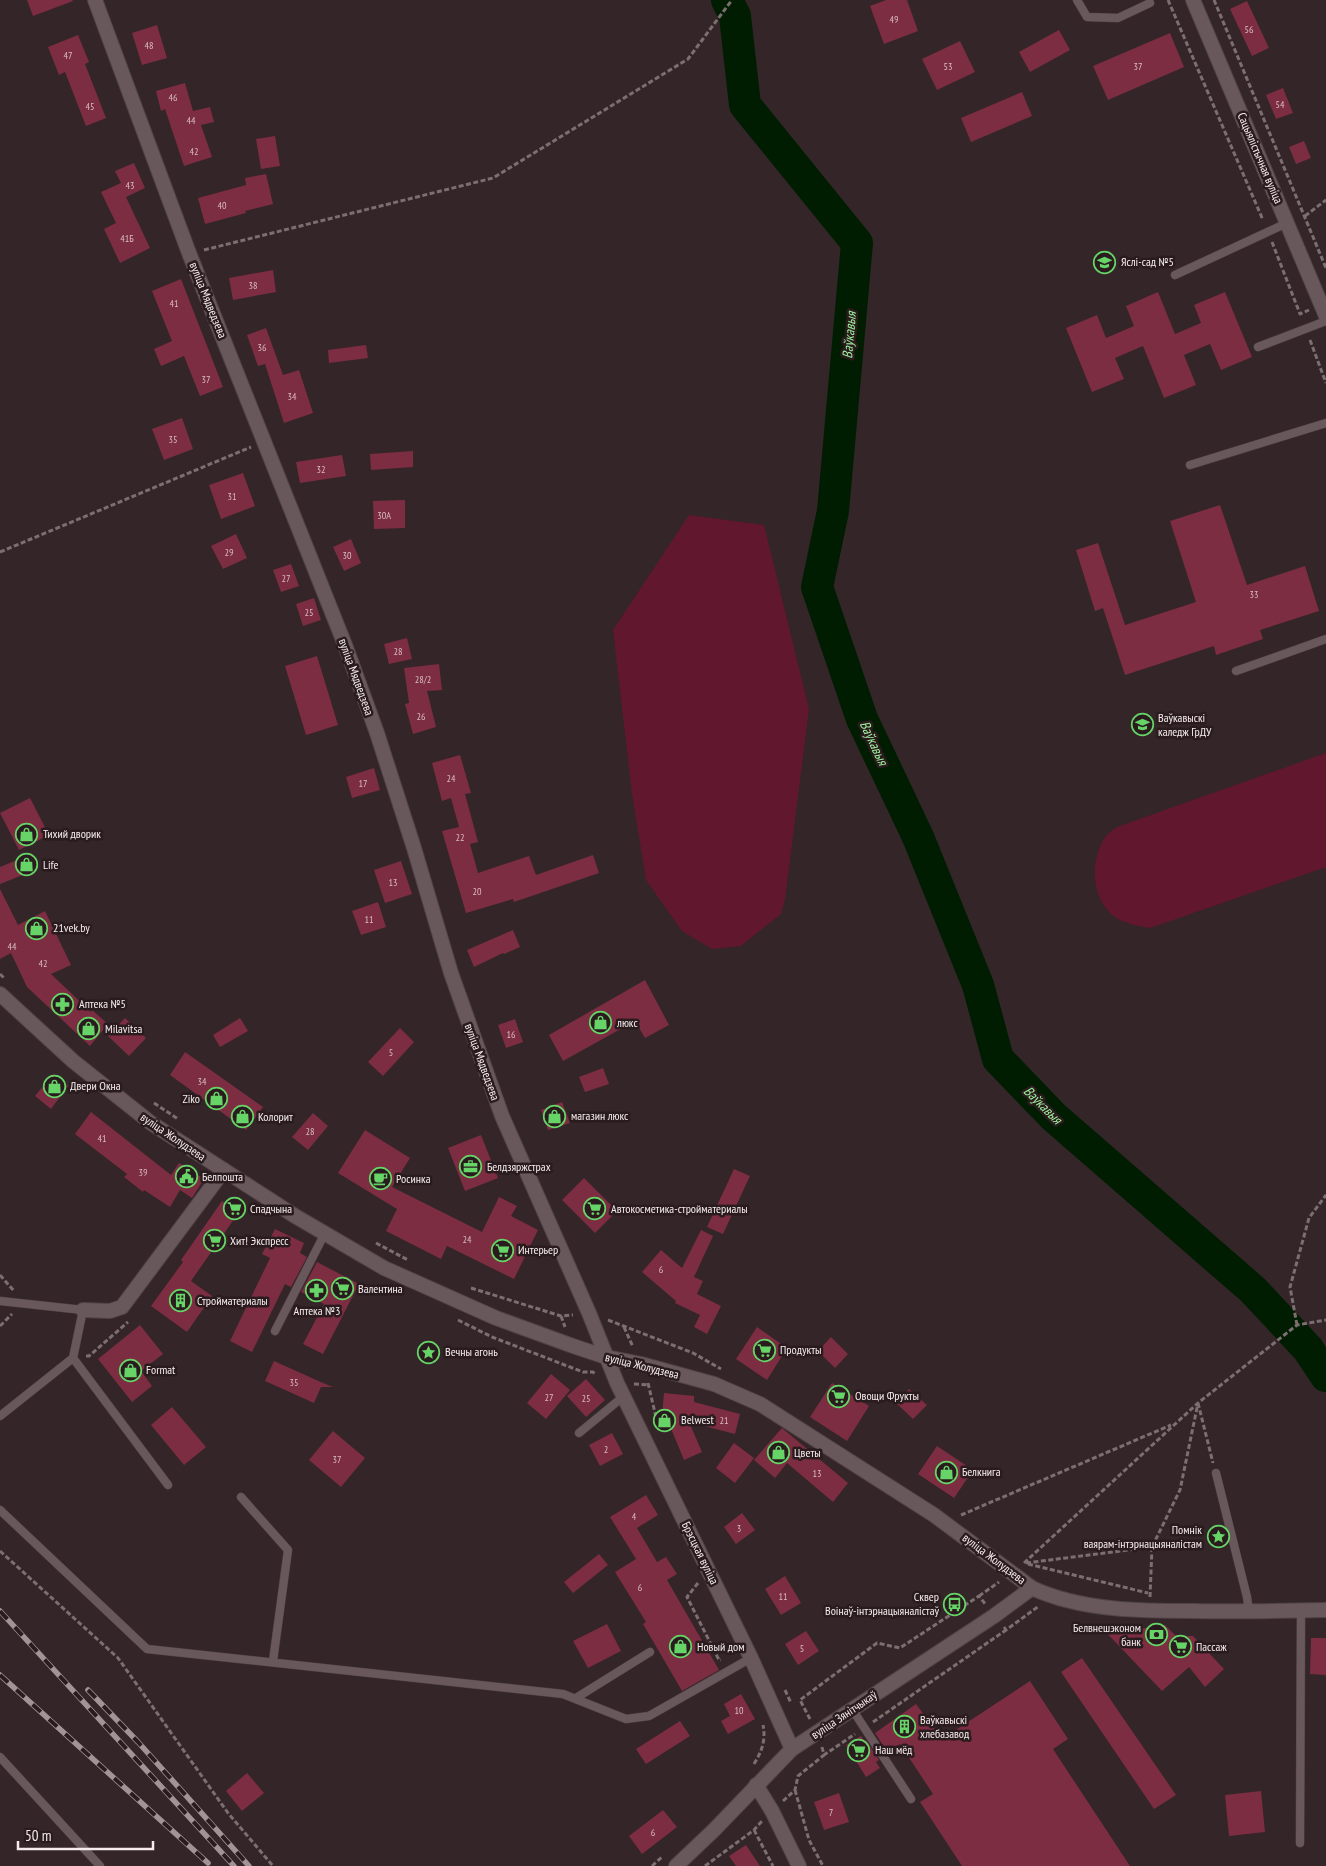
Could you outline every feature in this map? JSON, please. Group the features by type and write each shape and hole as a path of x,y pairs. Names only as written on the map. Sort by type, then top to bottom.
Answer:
{"street":[{"name":"вуліца Мядведзева","path":"95,0 189,254 345,645 377,733 451,973 502,1116 589,1314 606,1358"},
{"name":"Сацыялістычная вуліца","path":"1193,0 1324,311"},
{"name":"вуліца Жолудзева","path":"0,994 73,1061 151,1123 384,1268 488,1314 606,1358 641,1364 714,1384 760,1404 934,1515 1032,1588 1063,1599 1150,1611 1249,1612 1326,1610"},
{"path":"83,1310 110,1311 122,1307 224,1170"},
{"name":"Брэсцкая вуліца","path":"606,1358 751,1658 792,1749"},
{"name":"вуліца Зянітчыкаў","path":"676,1866 714,1830 792,1749 994,1616 1032,1588"},
{"path":"756,1785 772,1811 800,1866"}],"lane":[{"path":"1077,0 1087,18 1118,18 1150,3"},
{"path":"1175,275 1288,223"},
{"path":"1258,348 1326,321"},
{"path":"1190,465 1326,423"},
{"path":"1236,671 1326,639"},
{"path":"275,1331 325,1233"},
{"path":"0,1301 83,1310 73,1358 0,1416"},
{"path":"73,1358 168,1485"},
{"path":"579,1433 624,1396"},
{"path":"1216,1473 1248,1597 1249,1612"},
{"path":"241,1497 288,1550 273,1662"},
{"path":"0,1510 147,1649 563,1694 626,1719 649,1716 751,1658"},
{"path":"1300,1843 1301,1610"},
{"path":"576,1698 650,1652"},
{"path":"852,1709 911,1799"},
{"path":"0,1757 100,1866"}],"path":[{"path":"189,254 493,178 688,59 732,0"},
{"path":"1168,0 1268,232 1326,383"},
{"path":"1214,0 1326,268"},
{"path":"1305,216 1326,200"},
{"path":"1300,314 1324,311"},
{"path":"0,552 256,444"},
{"path":"0,974 7,981"},
{"path":"150,1101 182,1122"},
{"path":"1297,1325 1290,1287 1309,1218 1326,1196"},
{"path":"369,1240 410,1261"},
{"path":"470,1288 561,1316"},
{"path":"1024,1563 1198,1403 1297,1325 1326,1320"},
{"path":"1198,1403 1216,1473"},
{"path":"1024,1563 1150,1594 1152,1547 1180,1490 1198,1403"},
{"path":"958,1516 1175,1424"},
{"path":"1024,1563 1152,1547"},
{"path":"0,1551 118,1658 228,1813 273,1866"},
{"path":"750,1772 762,1750 765,1733 762,1720"},
{"path":"795,1790 809,1840 823,1866"},
{"path":"754,1830 773,1866"},
{"path":"652,1866 665,1854"}],"shaded area":[{"path":"689,515 764,525 809,709 785,899 781,914 741,946 712,949 682,931 646,880 632,794 613,630"},
{"path":"1326,753 1326,867 1150,928 1137,926 1116,918 1101,901 1095,880 1096,858 1105,837 1112,830"}],"building":[{"path":"27,0 72,0 73,1 33,16"},
{"path":"886,0 907,0 918,31 884,44 870,6"},
{"path":"1247,1 1269,48 1252,56 1230,9"},
{"path":"157,25 167,58 142,65 132,33"},
{"path":"1059,30 1070,50 1030,72 1019,52"},
{"path":"1170,33 1184,67 1108,100 1093,66"},
{"path":"78,35 89,62 85,64 106,118 86,126 65,72 59,75 48,47"},
{"path":"960,41 975,72 937,90 922,59"},
{"path":"185,83 193,111 210,107 214,122 201,125 212,157 184,166 165,109 161,111 156,91"},
{"path":"1283,88 1293,113 1276,119 1266,95"},
{"path":"1022,92 1032,116 971,142 961,118"},
{"path":"275,136 280,166 261,169 256,139"},
{"path":"1304,141 1311,158 1296,164 1289,147"},
{"path":"134,163 145,188 126,197 150,248 120,263 104,229 116,223 101,192 121,183 115,171"},
{"path":"266,174 273,204 205,224 198,198 246,185 245,178"},
{"path":"273,270 276,292 233,300 229,278"},
{"path":"181,279 223,387 200,396 184,356 161,366 154,349 172,341 152,291"},
{"path":"1158,292 1175,334 1201,323 1194,305 1225,292 1252,357 1221,370 1210,344 1184,355 1196,385 1164,398 1143,346 1115,358 1124,379 1092,392 1066,328 1097,315 1106,338 1134,326 1126,306"},
{"path":"266,328 283,375 299,370 313,413 284,423 265,364 258,366 247,335"},
{"path":"366,345 368,358 329,363 328,350"},
{"path":"182,418 193,449 164,460 152,429"},
{"path":"413,451 413,467 371,470 370,454"},
{"path":"342,455 346,476 300,483 296,462"},
{"path":"243,473 255,506 221,519 209,485"},
{"path":"405,500 405,528 374,529 373,501"},
{"path":"1220,505 1247,585 1305,566 1319,611 1260,630 1263,639 1216,655 1214,646 1125,675 1103,608 1095,611 1076,550 1098,543 1125,625 1196,602 1170,521"},
{"path":"236,534 247,558 223,569 211,546"},
{"path":"351,539 361,563 344,571 333,547"},
{"path":"291,564 299,586 281,592 273,570"},
{"path":"314,598 321,620 303,626 296,604"},
{"path":"407,638 412,659 389,664 384,644"},
{"path":"317,656 338,725 306,735 285,666"},
{"path":"439,664 442,690 427,691 436,727 413,734 405,704 409,703 404,668"},
{"path":"460,755 471,793 465,794 478,842 470,844 478,873 529,856 536,875 593,855 599,873 514,902 513,899 466,913 442,831 459,827 451,798 442,801 432,763"},
{"path":"374,768 380,790 352,798 346,777"},
{"path":"30,798 49,835 19,850 0,813"},
{"path":"32,854 38,869 0,884 0,867"},
{"path":"401,861 412,894 385,903 374,870"},
{"path":"0,889 18,925 45,911 71,965 51,974 91,1012 92,1010 108,1024 90,1046 27,987 11,953 0,959"},
{"path":"378,902 386,927 361,935 352,911"},
{"path":"513,930 520,947 474,967 467,950"},
{"name":"люкс","path":"645,980 669,1025 645,1038 635,1021 563,1061 549,1035"},
{"path":"125,1018 146,1038 129,1056 108,1036"},
{"path":"240,1018 248,1031 220,1047 213,1035"},
{"path":"515,1019 523,1042 506,1048 498,1025"},
{"path":"400,1028 414,1042 383,1076 368,1062"},
{"path":"185,1052 263,1107 246,1130 170,1075"},
{"path":"603,1068 609,1084 585,1092 579,1077"},
{"path":"53,1074 68,1086 51,1109 35,1096"},
{"name":"магазин люкс","path":"562,1102 570,1123 548,1130 541,1110"},
{"path":"91,1112 171,1175 179,1163 204,1179 192,1198 180,1190 170,1207 144,1190 143,1192 124,1177 127,1174 75,1134"},
{"path":"313,1113 328,1126 308,1150 292,1137"},
{"path":"365,1130 410,1158 392,1187 482,1232 499,1197 517,1206 511,1216 538,1230 514,1279 447,1246 441,1259 386,1231 397,1209 338,1173"},
{"path":"481,1135 498,1178 465,1191 448,1148"},
{"path":"734,1169 750,1176 723,1234 707,1227"},
{"path":"584,1178 617,1211 595,1233 562,1200"},
{"path":"222,1201 239,1212 191,1281 212,1296 187,1332 151,1306 183,1262 181,1260"},
{"path":"275,1229 304,1243 300,1253 307,1257 291,1287 285,1284 252,1352 230,1341 270,1258 262,1254"},
{"path":"701,1230 713,1236 694,1277 703,1281 697,1294 721,1306 707,1334 694,1327 700,1315 675,1303 676,1301 642,1272 661,1250 682,1268"},
{"path":"317,1262 359,1284 323,1354 303,1344 324,1304 301,1292"},
{"path":"140,1325 163,1354 141,1371 152,1386 132,1402 98,1359"},
{"path":"757,1327 787,1348 767,1380 736,1359"},
{"path":"831,1337 848,1354 835,1368 818,1351"},
{"path":"274,1361 333,1387 321,1387 314,1403 265,1381"},
{"path":"551,1374 570,1390 546,1419 527,1403"},
{"path":"586,1379 605,1400 586,1417 567,1396"},
{"path":"832,1383 869,1406 847,1441 810,1417"},
{"path":"909,1389 927,1405 913,1419 896,1403"},
{"path":"664,1393 694,1396 694,1402 740,1414 735,1434 689,1422 702,1452 684,1460 670,1426 661,1426"},
{"path":"172,1407 206,1447 184,1465 151,1425"},
{"path":"782,1428 848,1483 833,1502 787,1463 775,1478 754,1460"},
{"path":"333,1431 365,1458 341,1487 309,1460"},
{"path":"612,1433 623,1454 600,1466 589,1445"},
{"path":"734,1443 754,1458 735,1483 716,1468"},
{"path":"937,1446 973,1470 954,1498 918,1474"},
{"path":"646,1495 658,1515 637,1528 657,1562 666,1557 677,1574 667,1580 719,1670 682,1691 643,1624 646,1622 615,1572 636,1559 610,1517"},
{"path":"742,1513 755,1530 736,1544 724,1527"},
{"path":"599,1554 608,1565 573,1593 564,1582"},
{"path":"785,1576 801,1603 781,1615 765,1589"},
{"path":"607,1624 621,1651 588,1668 573,1641"},
{"path":"1128,1624 1133,1630 1165,1625 1176,1636 1193,1636 1224,1669 1205,1687 1189,1667 1162,1691 1100,1626"},
{"path":"806,1631 819,1651 798,1665 785,1644"},
{"path":"1311,1638 1326,1638 1326,1675 1310,1674"},
{"path":"1082,1658 1176,1795 1154,1809 1061,1672"},
{"path":"1030,1681 1068,1739 1053,1749 1130,1866 962,1866 920,1802 933,1794 900,1744 888,1753 875,1733 916,1704 942,1739"},
{"path":"741,1694 755,1719 728,1734 721,1721 730,1716 724,1704"},
{"path":"680,1721 690,1736 646,1764 636,1749"},
{"path":"861,1736 864,1741 866,1740 879,1760 876,1762 880,1768 866,1777 846,1745"},
{"path":"247,1773 264,1793 242,1811 226,1791"},
{"path":"1261,1791 1265,1832 1229,1836 1225,1795"},
{"path":"839,1793 849,1822 824,1830 814,1802"},
{"path":"663,1810 677,1827 642,1854 629,1836"},
{"path":"746,1845 760,1866 736,1866 729,1856"}],"waterway":[{"name":"Ваўкавыя","path":"727,0 735,16 745,105 857,243 833,511 817,587 862,719 918,837 978,985 998,1059 1054,1117 1253,1290 1308,1349 1326,1376"}],"railway":[{"path":"0,1611 234,1866"},
{"path":"0,1675 208,1863"},
{"path":"88,1690 138,1742 249,1866"}],"place":[{"name":"Яслі-сад №5","path":"1105,262"},
{"name":"Ваўкавыскі каледж ГрДУ","path":"1142,725"},
{"name":"Тихий дворик","path":"27,834"},
{"name":"Life","path":"27,865"},
{"name":"21vek.by","path":"37,928"},
{"name":"Аптека №5","path":"63,1004"},
{"name":"люкс","path":"601,1023"},
{"name":"Milavitsa","path":"89,1029"},
{"name":"Двери Окна","path":"54,1086"},
{"name":"Ziko","path":"216,1099"},
{"name":"магазин люкс","path":"555,1116"},
{"name":"Колорит","path":"242,1117"},
{"name":"Белдзяржстрах","path":"471,1167"},
{"name":"Белпошта","path":"186,1177"},
{"name":"Росинка","path":"380,1179"},
{"name":"Спадчына","path":"234,1209"},
{"name":"Автокосметика-стройматериалы","path":"595,1209"},
{"name":"Хит! Экспресс","path":"214,1241"},
{"name":"Интерьер","path":"502,1250"},
{"name":"Валентина","path":"342,1289"},
{"name":"Аптека №3","path":"317,1290"},
{"name":"Стройматериалы","path":"181,1301"},
{"name":"Продукты","path":"764,1350"},
{"name":"Вечны агонь","path":"429,1352"},
{"name":"Format","path":"130,1370"},
{"name":"Овощи Фрукты","path":"839,1396"},
{"name":"Belwest","path":"665,1420"},
{"name":"Цветы","path":"778,1453"},
{"name":"Белкнига","path":"946,1472"},
{"name":"Помнік ваярам-інтэрнацыяналістам","path":"1218,1537"},
{"name":"Сквер Воінаў-інтэрнацыяналістаў","path":"955,1604"},
{"name":"Белвнешэконом банк","path":"1157,1635"},
{"name":"Новый дом","path":"681,1647"},
{"name":"Пассаж","path":"1180,1647"},
{"name":"Ваўкавыскі хлебазавод","path":"904,1727"},
{"name":"Наш мёд","path":"859,1750"}]}
